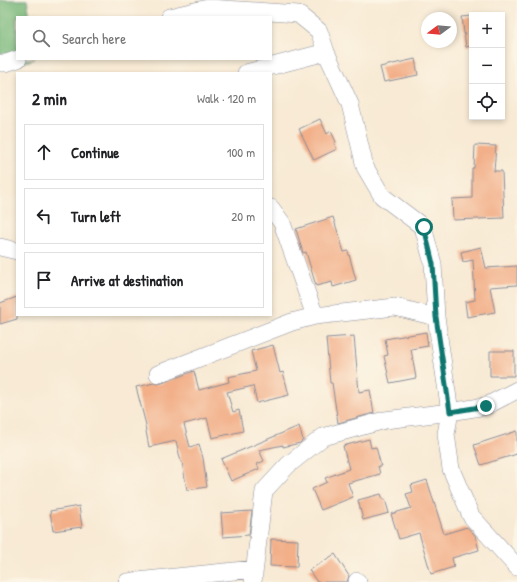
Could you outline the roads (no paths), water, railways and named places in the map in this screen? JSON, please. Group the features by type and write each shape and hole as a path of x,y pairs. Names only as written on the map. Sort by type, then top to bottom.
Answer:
{"street":[{"path":"173,16 208,8 298,14 318,31 350,104 365,168 382,196 424,227 433,264 436,317 450,412 446,434 451,469 471,516 517,567"},
{"path":"250,72 326,52"},
{"path":"0,63 6,63 16,60"},
{"path":"272,209 282,223 315,316"},
{"path":"0,247 16,251"},
{"path":"158,374 292,322 315,316 395,307 436,317"},
{"path":"127,582 254,576 264,491 288,465 323,437 385,420 486,406 517,390"}]}
